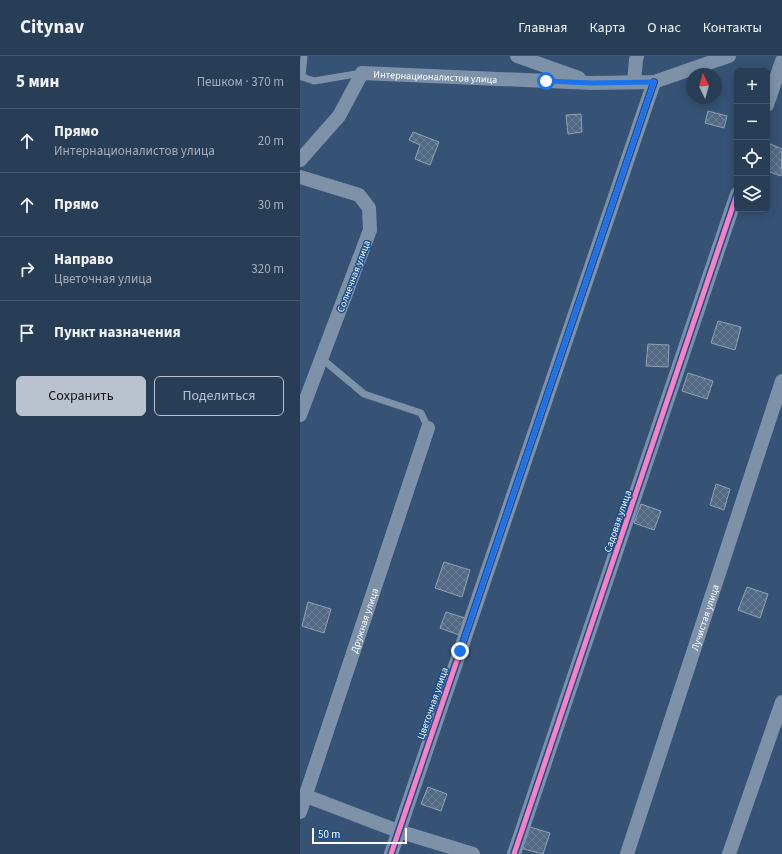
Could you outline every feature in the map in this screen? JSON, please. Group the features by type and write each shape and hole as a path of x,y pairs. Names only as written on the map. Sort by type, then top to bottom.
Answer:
{"street":[{"path":"517,56 592,83"},
{"path":"634,82 637,56"},
{"name":"Интернационалистов улица","path":"300,160 339,116 362,73 592,83 654,82 729,56"},
{"path":"767,104 782,61"},
{"name":"Цветочная улица","path":"391,854 654,82"},
{"name":"Солнечная улица","path":"300,177 359,195 369,208 370,230 300,415"},
{"name":"Садовая улица","path":"514,854 734,203"},
{"name":"Лучистая улица","path":"627,854 782,381"},
{"name":"Дружная улица","path":"300,812 428,428"},
{"path":"729,854 782,702"},
{"path":"306,796 398,831 473,854"}],"lane":[{"path":"304,56 301,76 314,81 362,73"},
{"path":"321,358 364,394 421,413 428,428"}],"building":[{"path":"708,111 727,116 724,128 705,123"},
{"path":"581,114 582,132 568,134 566,115"},
{"path":"413,132 439,142 430,165 415,159 420,145 409,140"},
{"path":"770,144 782,149 781,176 770,172"},
{"path":"718,321 741,327 735,350 711,343"},
{"path":"648,344 669,345 668,367 646,366"},
{"path":"688,373 713,381 707,399 682,391"},
{"path":"716,484 730,489 724,510 710,505"},
{"path":"641,504 661,511 654,530 634,523"},
{"path":"444,562 470,570 462,597 435,588"},
{"path":"747,587 768,594 760,618 738,610"},
{"path":"308,602 331,609 324,633 302,626"},
{"path":"446,612 465,618 459,635 440,628"},
{"path":"428,787 447,794 441,811 421,804"},
{"path":"527,826 550,833 543,854 520,848"}],"cycle path":[{"path":"391,854 654,82"},
{"path":"514,854 734,203"}],"route":[{"path":"460,651 654,82 592,83 546,81"}]}
